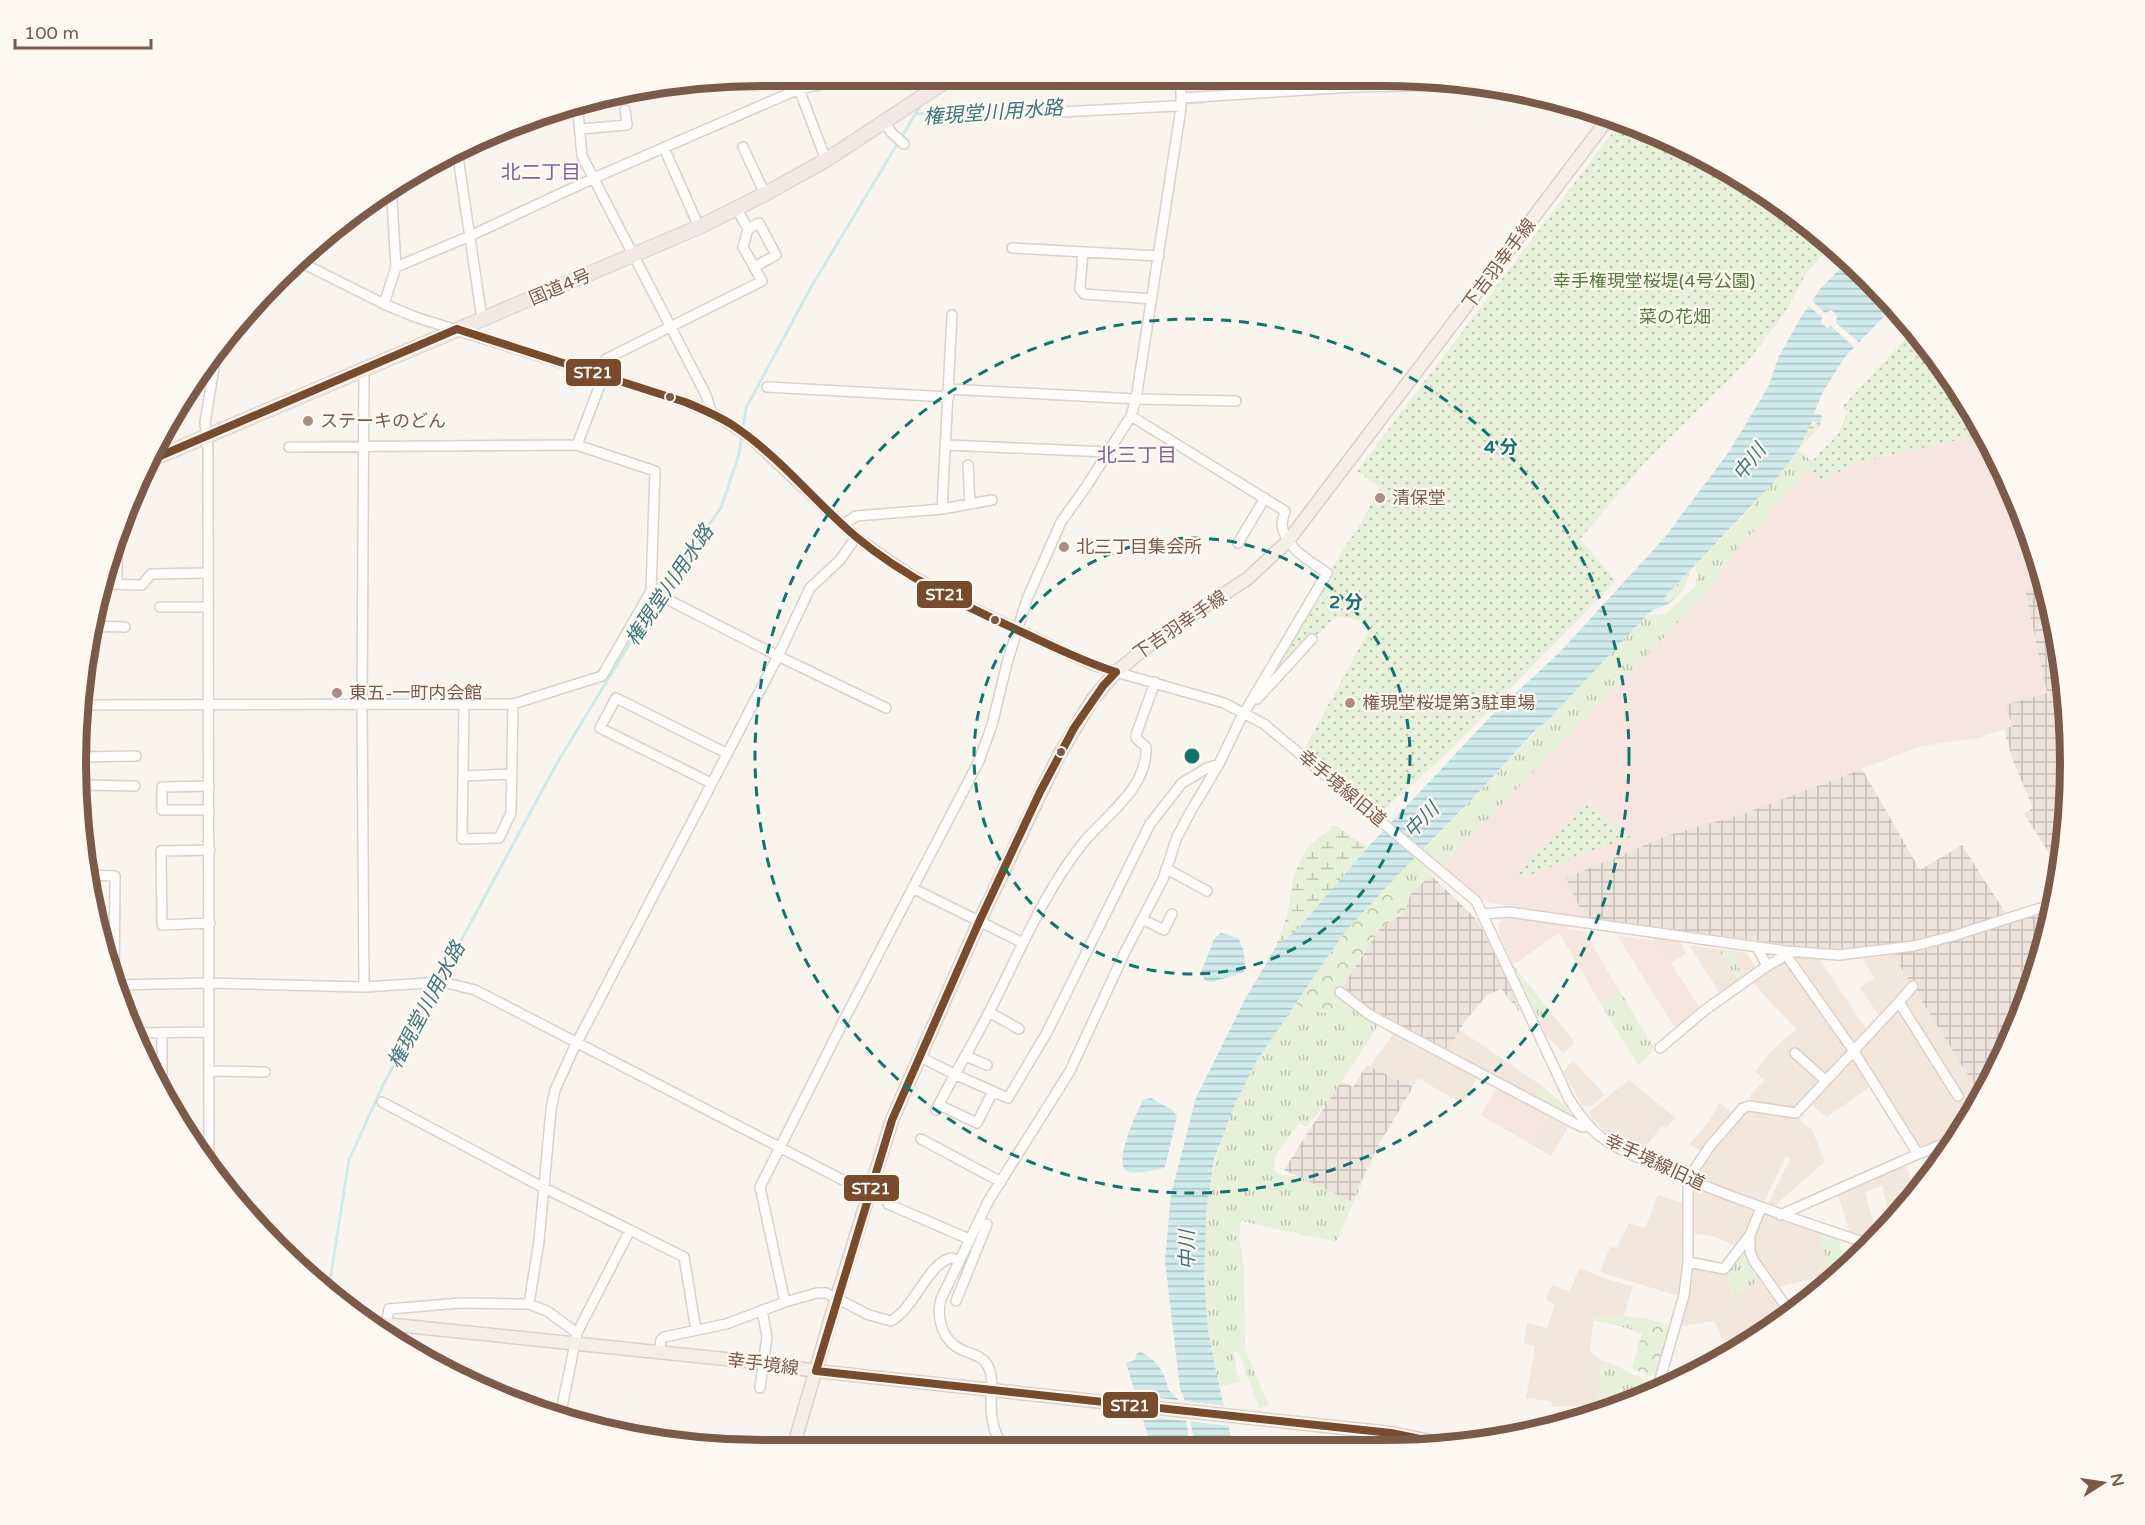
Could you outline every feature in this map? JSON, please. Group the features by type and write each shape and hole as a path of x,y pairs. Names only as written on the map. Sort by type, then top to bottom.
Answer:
{"highway":[{"name":"国道4号","path":"158,457 635,256 737,209 826,160 938,86"}],"main road":[{"name":"下吉羽幸手線","path":"796,1440 837,1297 892,1120 979,922 1058,757 1092,700 1116,672 1160,636 1247,579 1288,541 1605,123"},
{"name":"幸手境線","path":"386,1324 576,1338 659,1353 1391,1433 1417,1438"}],"street":[{"path":"396,267 799,89 813,86"},
{"path":"785,1302 760,1187 981,754 998,702 1016,630 1061,522 1131,416 1136,399 1182,103 1180,86"},
{"path":"1060,112 1174,106 1182,103 1353,87 1392,86"},
{"path":"799,89 826,160"},
{"path":"580,129 627,125 625,110"},
{"path":"578,112 582,156 706,395 712,414"},
{"path":"884,122 904,144"},
{"path":"743,147 765,194"},
{"path":"664,148 699,227"},
{"path":"458,158 482,319"},
{"path":"384,304 396,267 392,196"},
{"path":"577,445 606,359 762,281 743,247 748,229 737,209"},
{"path":"748,229 759,223 776,255 754,267"},
{"path":"1012,248 1159,256"},
{"path":"1083,252 1080,289 1084,294 1152,299"},
{"path":"305,264 415,317 685,402 712,414"},
{"path":"942,509 952,315"},
{"path":"209,1152 210,850 205,423 214,365"},
{"path":"364,369 362,447 364,987"},
{"path":"767,387 1236,401"},
{"name":"幸手境線旧道","path":"712,414 750,438 856,537 908,573 953,599 1095,666 1248,708 1476,901 1569,1099 1589,1126 1609,1143 1688,1179 1780,1215 1861,1241"},
{"path":"1000,1440 992,1417 992,1377 987,1364 981,1358 953,1345 943,1331 938,1313 941,1299 969,1239 1001,1182 1070,1071 1111,980 1167,869 1177,837 1248,708 1327,573 1300,554 1288,541 1282,524 1285,511 1131,416"},
{"path":"88,705 513,704 602,676 651,591 655,471 577,445 289,447"},
{"path":"946,445 1107,452"},
{"path":"968,465 970,504"},
{"path":"1238,543 1265,498"},
{"path":"843,525 856,516 942,509 992,500"},
{"path":"529,1304 539,1241 551,1110 555,1090 726,753 778,656 810,588 840,560 856,537"},
{"path":"117,559 117,584"},
{"path":"110,584 142,585 151,574 208,573"},
{"path":"651,591 886,708"},
{"path":"160,607 208,607"},
{"path":"100,626 125,627"},
{"path":"1248,708 1261,697 1312,639"},
{"path":"993,1091 978,1124 937,1107 1060,875 1084,842 1127,797 1145,765 1146,747 1136,738 1136,735 1155,682"},
{"path":"711,783 600,728 616,698 726,753"},
{"path":"464,705 462,839 499,838 511,813 513,704"},
{"path":"86,757 136,756"},
{"path":"920,1057 1008,1098 1031,1061 1150,824 1182,783 1219,764"},
{"path":"464,776 512,774"},
{"path":"86,784 135,786"},
{"path":"209,786 162,787 162,810 209,810"},
{"path":"210,850 160,851 162,925 210,923"},
{"path":"1167,869 1207,891"},
{"path":"95,875 115,876 114,956"},
{"path":"912,888 1023,943"},
{"path":"1483,914 1509,912 1786,951 1839,955 1889,950 1953,936 2043,907"},
{"path":"1142,919 1164,930 1172,914"},
{"path":"1757,947 1767,966"},
{"path":"1660,1048 1705,1010 1781,958 1786,951"},
{"path":"1786,951 1789,959 1853,1050 1918,1154"},
{"path":"123,985 209,983 364,987 443,982 474,990 870,1194"},
{"path":"1658,1381 1684,1296 1688,1262 1688,1179 1710,1146 1743,1108 1796,1113 1912,986"},
{"path":"1340,992 1370,1015 1574,1124 1582,1127 1589,1126"},
{"path":"1899,1002 1958,1096"},
{"path":"989,1012 1019,1029"},
{"path":"142,1034 209,1032"},
{"path":"162,1033 162,1075"},
{"path":"1795,1053 1825,1080"},
{"path":"966,1056 987,1065"},
{"path":"209,1071 265,1072"},
{"path":"382,1102 544,1188 684,1257 696,1330"},
{"path":"921,1139 1001,1182"},
{"path":"1780,1215 1941,1145"},
{"path":"888,1204 969,1239"},
{"path":"1688,1262 1724,1269 1750,1235 1761,1208"},
{"path":"956,1301 987,1224"},
{"path":"562,1409 576,1338 630,1230"},
{"path":"1750,1235 1750,1252 1754,1261 1786,1306"},
{"path":"659,1353 661,1340 664,1338 726,1324 817,1293 837,1297 869,1315 891,1321 906,1310 942,1262 952,1258 958,1261"},
{"path":"386,1324 389,1309 460,1303 529,1304 547,1311 576,1338"},
{"path":"760,1388 767,1336 762,1310"}],"shaded area":[{"path":"1974,433 1990,463 2024,545 2036,587 2025,591 2048,693 2006,705 2013,726 1978,738 1921,746 1743,814 1669,835 1567,878 1584,917 1490,903 1471,891 1442,866 1700,600 1742,542 1767,520 1765,517 1808,470 1822,482 1850,466"},
{"path":"2036,587 2054,674 2060,762 2052,858 2024,814 2033,808 2013,761 2004,729 2013,726 2005,705 2047,693 2025,590"},
{"path":"1862,769 1920,870 1962,845 2006,914 1914,940 1865,948 1827,950 1584,917 1566,878 1669,835 1743,814"},
{"path":"1431,875 1478,921 1506,977 1520,1012 1501,989 1487,995 1465,1021 1448,1050 1357,1001 1341,989 1380,928 1404,913 1411,893"},
{"path":"2042,913 2024,980 2008,1022 1976,1088 1893,955 1962,939"},
{"path":"1504,918 1572,924 1567,929 1584,931 1619,990 1600,1003 1559,933 1513,965 1499,932 1498,924"},
{"path":"1617,935 1656,941 1701,1009 1678,1029 1671,1022"},
{"path":"1652,936 1679,939 1686,954 1670,963"},
{"path":"1689,945 1718,949 1739,982 1721,995"},
{"path":"1729,950 1747,953 1757,970 1745,978"},
{"path":"1893,955 1911,984 1880,1017 1860,988 1875,978 1862,959"},
{"path":"1794,957 1819,959 1867,1030 1854,1044 1793,959"},
{"path":"1786,959 1848,1048 1848,1051 1827,1075 1819,1079 1819,1082 1797,1107 1790,1110 1750,1103 1751,1094 1765,1080 1755,1072 1769,1053 1796,1029 1751,980"},
{"path":"1914,988 1976,1088 1944,1140 1920,1150 1916,1148 1858,1049 1895,1010 1900,1011 1954,1098 1961,1093 1907,1005 1907,996"},
{"path":"1550,1011 1575,1043 1563,1053 1546,1035 1540,1021"},
{"path":"1460,1030 1542,1086 1535,1097 1448,1050"},
{"path":"1394,1033 1477,1078 1462,1104 1418,1078 1413,1087 1370,1066"},
{"path":"1853,1058 1871,1086 1827,1117 1809,1103"},
{"path":"1573,1061 1605,1095 1592,1106 1583,1107 1563,1071"},
{"path":"1367,1065 1413,1087 1378,1146 1351,1202 1284,1170 1341,1081 1353,1087"},
{"path":"1629,1080 1676,1118 1666,1128 1662,1126 1641,1152 1608,1135 1587,1113"},
{"path":"1497,1087 1550,1116 1532,1145 1481,1115"},
{"path":"1720,1102 1733,1114 1702,1151 1689,1145 1709,1121"},
{"path":"1745,1110 1796,1116 1809,1128 1811,1127 1825,1162 1773,1207 1767,1205 1790,1159 1786,1157 1763,1204 1696,1177 1695,1173 1707,1154"},
{"path":"1550,1116 1569,1126 1551,1156 1532,1145"},
{"path":"1938,1149 1926,1167 1922,1155"},
{"path":"1906,1161 1912,1184 1908,1189 1898,1191 1900,1199 1888,1212 1882,1186 1865,1192 1874,1227 1864,1237 1850,1233 1837,1192"},
{"path":"1695,1188 1753,1211 1755,1215 1743,1241 1737,1247 1716,1237 1693,1233 1691,1191"},
{"path":"1658,1195 1684,1203 1684,1262 1680,1294 1675,1295 1600,1272 1610,1247 1616,1248 1629,1223 1645,1228"},
{"path":"1763,1214 1818,1231 1830,1270 1812,1279 1777,1287 1754,1254 1755,1230"},
{"path":"1579,1268 1609,1280 1633,1286 1624,1316 1594,1317 1590,1351 1602,1361 1597,1405 1593,1406 1553,1407 1551,1401 1526,1398 1535,1346 1524,1344 1527,1323 1547,1328 1555,1304 1546,1298 1552,1285 1570,1292"},
{"path":"1691,1268 1726,1272 1732,1295 1745,1291 1763,1277 1783,1308 1725,1346 1714,1321 1679,1327"}],"green space":[{"name":"幸手権現堂桜堤(4号公園)","path":"1616,127 1682,155 1721,176 1795,225 1826,251 1807,272 1786,311 1748,361 1649,458 1580,539 1616,581 1442,758 1380,813 1305,748 1372,624 1339,616 1334,618 1319,634 1305,644 1259,694 1330,570 1364,518 1380,487 1357,471"},
{"path":"1908,336 1945,386 1976,436 1880,457 1850,466 1822,482 1808,470 1812,461 1837,435 1848,412 1842,407"},
{"path":"1813,420 1820,426 1798,450"},
{"path":"1798,450 1812,461 1808,470 1765,517 1767,520 1742,542 1700,600 1442,866 1423,851 1646,616 1666,614 1695,587 1696,565 1752,507"},
{"path":"1689,573 1684,588 1678,596 1664,600 1664,598"},
{"path":"1590,801 1623,835 1638,834 1519,877 1518,871"},
{"path":"1335,825 1360,843 1369,846 1296,931 1275,948 1287,916 1294,875 1302,858 1309,846"},
{"path":"1417,856 1434,871 1411,893 1387,885"},
{"path":"1387,885 1411,893 1404,913 1380,928 1337,995 1346,1003 1344,1012 1313,1011 1296,1004 1344,933"},
{"path":"1718,949 1729,950 1745,978 1739,982"},
{"path":"1513,965 1550,1011 1540,1021"},
{"path":"1619,990 1655,1049 1638,1065 1600,1003"},
{"path":"1346,1003 1379,1024 1328,1102 1306,1127 1299,1123 1276,1155 1274,1170 1282,1175 1297,1176 1351,1201 1378,1146 1385,1148 1376,1152 1336,1242 1241,1221 1239,1237 1244,1268 1245,1350 1269,1405 1259,1408 1238,1351 1233,1352 1241,1381 1219,1387 1206,1304 1204,1261 1206,1219 1212,1178 1222,1137 1237,1098 1261,1053 1296,1004 1313,1011 1331,1013 1343,1012"},
{"path":"1542,1086 1566,1106 1571,1114 1568,1115 1535,1097"},
{"path":"1818,1231 1839,1239 1843,1258 1830,1270"},
{"path":"1747,1255 1763,1277 1745,1291 1732,1296 1726,1272 1734,1259"},
{"path":"1624,1316 1648,1319 1633,1324 1630,1329 1594,1320 1594,1317"},
{"path":"1648,1319 1674,1327 1659,1374 1650,1376 1632,1368 1642,1334 1630,1329 1633,1324"},
{"path":"1602,1361 1652,1384 1642,1388 1597,1405"}],"water":[{"name":"中川","path":"1842,267 1888,313 1844,358 1823,392 1814,413 1822,415 1820,426 1813,420 1798,450 1773,483 1664,598 1666,601 1676,598 1669,604 1649,613 1344,933 1257,1060 1235,1103 1214,1160 1206,1214 1204,1278 1208,1329 1232,1440 1194,1440 1188,1408 1180,1389 1165,1261 1171,1194 1196,1098 1244,1001 1275,948 1296,931 1369,846 1490,717 1560,652 1665,537 1728,453 1769,385 1779,356 1820,289"},
{"path":"1221,933 1238,938 1244,955 1243,973 1212,982 1205,981 1201,972 1215,937"},
{"path":"1151,1098 1172,1110 1177,1116 1166,1164 1160,1169 1130,1172 1123,1166 1124,1149 1143,1100"},
{"path":"1141,1352 1152,1359 1165,1377 1168,1390 1182,1407 1187,1422 1188,1440 1149,1440 1126,1363 1135,1360 1137,1353"}],"pier":[{"path":"1810,299 1825,313 1831,310 1837,315 1836,323 1861,344 1856,349 1831,326 1827,328 1821,323 1822,317 1806,304"},
{"path":"1133,1395 1227,1406 1232,1426 1139,1416"}],"waterway":[{"name":"権現堂川用水路","path":"1187,103 1204,102"},
{"name":"権現堂川用水路","path":"330,1283 349,1160 383,1085 557,763 663,589 721,508 739,454 746,408 810,289 922,103"},
{"name":"権現堂川用水路","path":"916,114 1061,108"}],"transit line":[{"name":"ST21","path":"457,329 685,402 716,416 751,438 855,536 894,565 980,612 1069,654 1116,672"},
{"name":"ST21","path":"158,457 457,329"},
{"name":"ST21","path":"816,1371 892,1120 979,922 1040,792 1074,728 1103,686 1116,672"},
{"name":"ST21","path":"816,1371 1391,1433 1417,1438"}],"place":[{"name":"ステーキのどん","path":"308,421"},
{"name":"清保堂","path":"1380,498"},
{"name":"北三丁目集会所","path":"1064,547"},
{"name":"東五-一町内会館","path":"337,693"},
{"name":"権現堂桜堤第3駐車場","path":"1350,703"}],"district":[{"name":"北二丁目","path":"541,172"},
{"name":"北三丁目","path":"1137,455"}],"park label":[{"name":"菜の花畑","path":"1675,317"}]}
